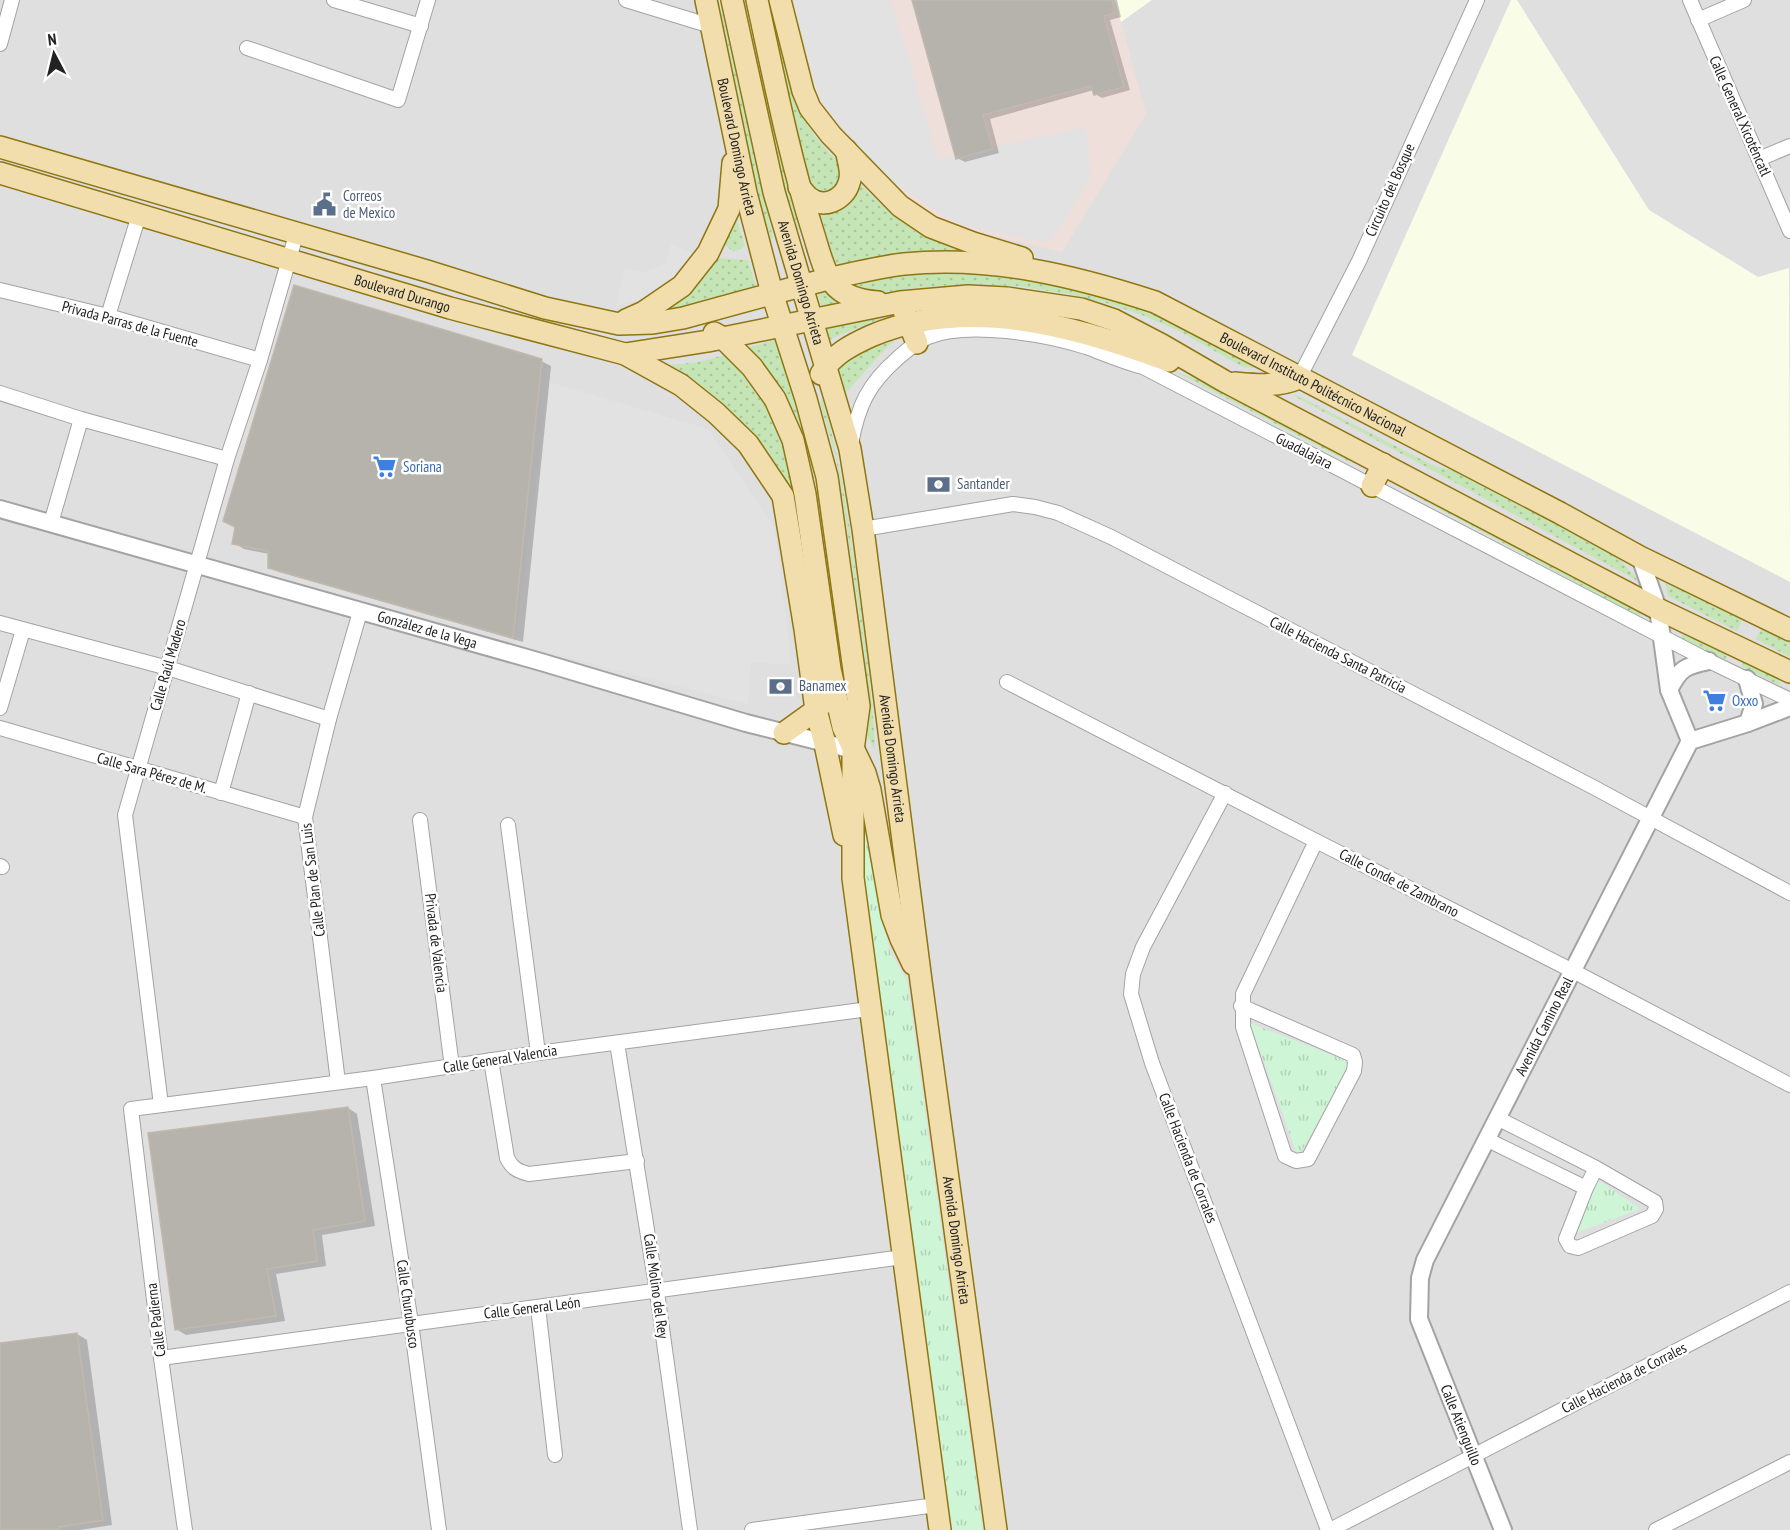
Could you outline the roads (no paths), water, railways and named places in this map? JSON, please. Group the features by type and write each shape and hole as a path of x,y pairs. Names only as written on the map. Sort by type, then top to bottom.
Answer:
{"main road":[{"name":"Boulevard Domingo Arrieta","path":"706,0 746,192 772,293"},
{"name":"Avenida Domingo Arrieta","path":"732,0 774,192 811,320 827,364 850,449 863,530 921,981 996,1530"},
{"path":"757,0 799,186 821,257 831,279 842,291 862,301 900,303"},
{"path":"780,0 800,81 810,108 825,129 900,206 931,227 1093,282"},
{"path":"619,324 644,312 682,286 708,253 729,209 734,132"},
{"name":"Boulevard Durango","path":"0,147 296,235 427,271 545,308 619,324 683,318 802,286"},
{"path":"799,186 809,198 818,202 833,202 843,196 850,182 846,150"},
{"name":"Boulevard Durango","path":"0,173 450,308 625,354 723,338 811,320"},
{"name":"Boulevard Instituto Politécnico Nacional","path":"802,286 905,264 957,262 1002,265 1093,282 1155,302 1640,557 1790,630"},
{"name":"Avenida Domingo Arrieta","path":"772,293 806,399 827,477 853,657 859,706 854,750 853,878 940,1530"},
{"path":"811,320 900,303 968,296 1007,298 1053,303 1114,320 1153,356"},
{"path":"900,303 913,333"},
{"path":"806,399 827,364 851,345 886,330 913,333 945,317 977,316 1041,323 1116,342 1224,381 1658,609 1790,672"},
{"path":"683,318 723,338 752,367 775,399 793,440 806,494 834,688 843,727 865,773 870,790 892,915 921,981"},
{"path":"625,354 681,385 716,413 748,444 783,496 816,710 853,878"},
{"path":"1224,381 1269,386 1287,384 1299,378"},
{"path":"1372,486 1383,464"},
{"path":"784,733 816,710 834,688 853,657"}],"street":[{"path":"0,44 12,0"},
{"path":"334,0 421,26"},
{"path":"247,48 398,100 428,0"},
{"path":"626,0 711,26"},
{"name":"Circuito del Bosque","path":"1299,378 1359,261 1477,0"},
{"name":"Calle General Xicoténcatl","path":"1690,0 1790,231"},
{"path":"1698,20 1744,0"},
{"path":"1759,159 1790,146"},
{"path":"108,316 139,215"},
{"name":"Calle Raúl Madero","path":"161,1105 125,815 227,459 260,360 296,235"},
{"name":"Privada Parras de la Fuente","path":"0,290 108,316 260,360"},
{"path":"850,449 858,410 866,393 913,333"},
{"name":"Guadalajara","path":"1153,356 1372,486 1709,662 1790,700"},
{"path":"0,393 81,419 227,459"},
{"path":"51,523 81,419"},
{"name":"Calle Hacienda Santa Patricia","path":"863,530 1012,504 1058,513 1143,554 1593,787 1790,893"},
{"name":"González de la Vega","path":"0,509 784,733 854,750"},
{"path":"1640,557 1658,609 1669,690 1690,741 1790,707"},
{"name":"Calle Plan de San Luis","path":"338,1082 305,818 329,719 360,612"},
{"path":"0,623 168,668 329,719"},
{"path":"0,708 23,630"},
{"path":"1669,690 1678,672 1691,664 1709,662"},
{"path":"1747,679 1754,704 1748,723"},
{"name":"Calle Conde de Zambrano","path":"1008,682 1574,971 1790,1085"},
{"path":"221,793 249,693"},
{"name":"Calle Sara Pérez de M.","path":"0,728 305,818"},
{"name":"Avenida Camino Real","path":"1419,1319 1420,1278 1425,1260 1690,741"},
{"name":"Calle Hacienda de Corrales","path":"1225,793 1143,947 1133,974 1131,994 1167,1102 1329,1530 1790,1292"},
{"name":"Privada de Valencia","path":"420,820 452,1067"},
{"path":"508,825 538,1053"},
{"path":"1242,1006 1353,1055 1354,1071 1308,1159 1296,1161 1286,1156 1243,1028 1242,1006 1243,993 1316,841"},
{"name":"Calle General Valencia","path":"131,1109 869,1009"},
{"name":"Calle Molino del Rey","path":"617,1043 657,1292 690,1530"},
{"path":"491,1060 507,1158 512,1167 529,1174 637,1161"},
{"name":"Calle Churubusco","path":"373,1078 411,1323 439,1530"},
{"name":"Calle Padierna","path":"131,1109 161,1358 185,1530"},
{"path":"1499,1119 1596,1168 1655,1202 1656,1209 1652,1216 1578,1248 1570,1246 1566,1239 1596,1168"},
{"path":"1488,1140 1586,1188"},
{"name":"Calle General León","path":"161,1358 903,1257"},
{"path":"538,1307 555,1455"},
{"name":"Calle Atienguillo","path":"1419,1319 1503,1530"},
{"path":"1656,1530 1790,1462"},
{"path":"752,1530 936,1505"}],"place":[{"name":"Correos de Mexico","path":"325,205"},
{"name":"Soriana","path":"385,467"},
{"name":"Santander","path":"939,484"},
{"name":"Banamex","path":"781,686"},
{"name":"Oxxo","path":"1714,701"}]}
